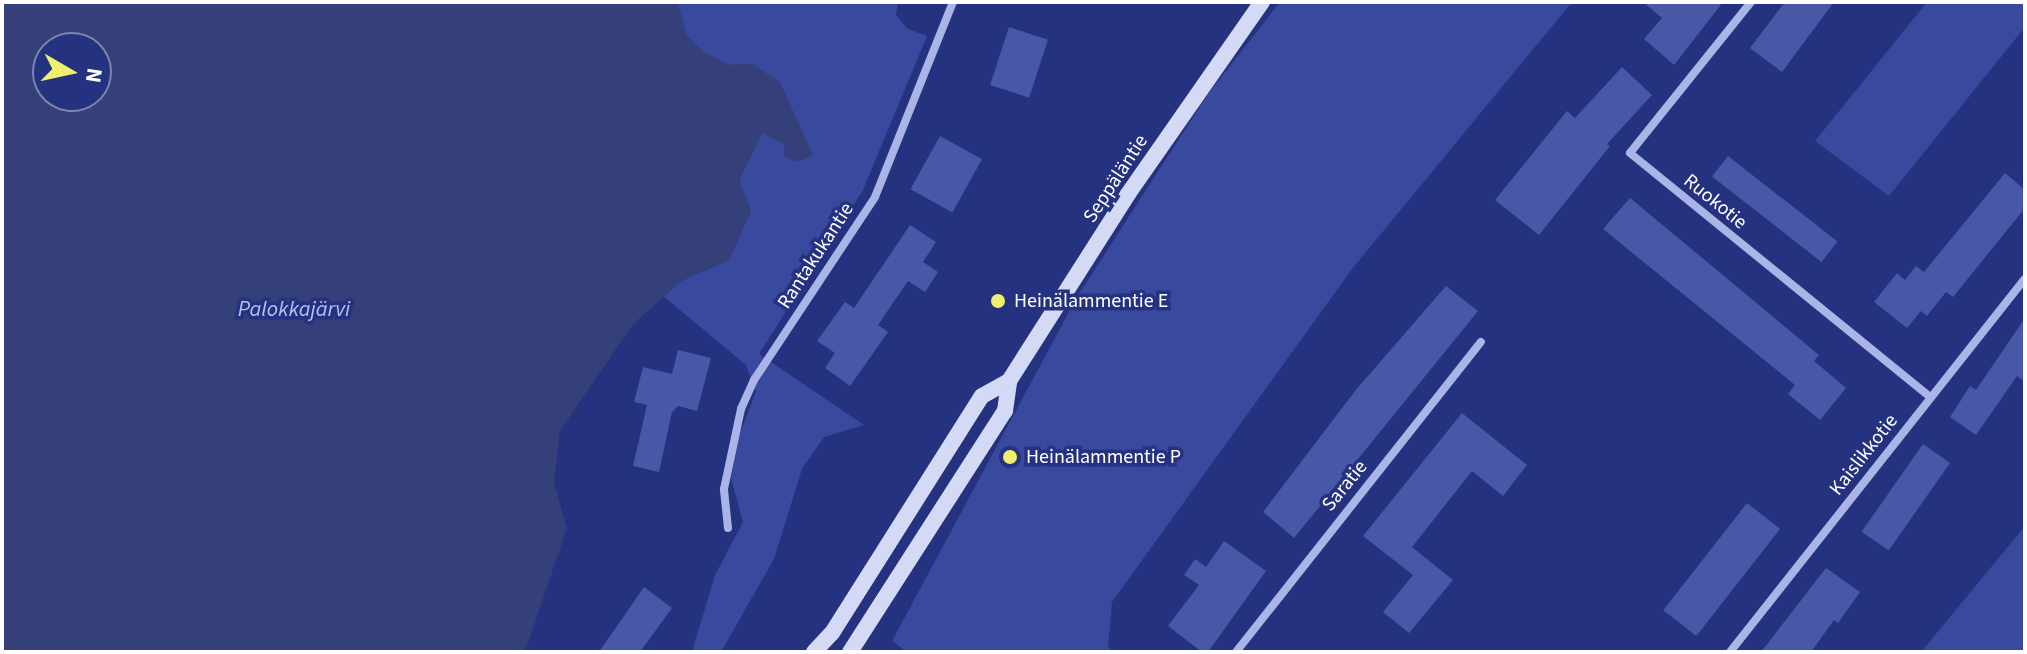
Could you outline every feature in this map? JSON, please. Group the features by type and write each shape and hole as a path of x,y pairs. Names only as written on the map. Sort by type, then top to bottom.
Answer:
{"main road":[{"name":"Seppäläntie","path":"850,652 1005,411 1009,381 1128,194 1262,2"},
{"name":"Seppäläntie","path":"814,652 832,633 982,396 1009,381"}],"street":[{"name":"Rantakukantie","path":"728,528 724,489 731,444 748,394 875,197 953,2"},
{"name":"Ruokotie","path":"1751,2 1630,153 1930,397"},
{"name":"Kaislikkotie","path":"1730,652 2025,279"},
{"name":"Saratie","path":"1236,652 1481,342"}],"shaded area":[{"path":"677,2 898,2 896,15 908,29 927,36 863,190 759,354 864,425 824,437 802,469 774,559 721,652 692,652 715,575 743,522 731,478 738,438 756,392 746,365 663,296 683,280 729,260 751,211 739,181 762,132 786,145 797,162 752,64 729,65 703,52 687,36"},
{"path":"1280,2 1572,2 1352,269 1112,602 1108,647 1114,652 907,652 892,641 1077,297 1208,94"},
{"path":"1927,2 2025,2 2025,27 1889,196 1815,141"},
{"path":"2025,526 2025,652 1921,652"}],"water":[{"name":"Palokkajärvi","path":"2,2 677,2 687,36 703,52 729,65 752,64 780,82 813,155 797,162 783,155 785,145 762,133 739,181 751,211 729,260 683,280 633,324 560,431 554,483 567,528 525,652 2,652"}],"building":[{"path":"1643,2 1723,2 1674,65 1644,39 1662,18"},
{"path":"1785,2 1834,2 1782,72 1750,48"},
{"path":"1009,27 1048,40 1029,98 990,85"},
{"path":"1622,67 1652,95 1607,144 1610,146 1539,235 1495,200 1567,111 1575,118"},
{"path":"940,136 982,159 952,213 910,189"},
{"path":"1728,156 1838,242 1822,262 1712,176"},
{"path":"2005,173 2025,190 2025,208 1953,297 1946,292 1927,316 1921,311 1907,328 1874,302 1897,273 1905,280 1916,266 1924,272"},
{"path":"1630,198 1819,355 1814,361 1846,388 1820,420 1788,394 1795,385 1603,229"},
{"path":"910,225 936,242 923,262 938,272 925,292 908,281 878,325 888,332 850,386 825,368 835,353 817,341 845,302 854,308"},
{"path":"1446,286 1478,311 1294,538 1263,512 1355,391"},
{"path":"2025,318 2025,382 2017,376 1976,435 1950,417 1970,386 1976,390"},
{"path":"678,350 711,358 697,411 678,406 672,412 659,472 633,466 647,405 634,402 643,367 672,374"},
{"path":"1462,413 1527,465 1503,496 1472,471 1412,547 1453,580 1409,633 1383,612 1413,575 1363,536"},
{"path":"1923,444 1950,463 1889,551 1862,532"},
{"path":"1747,503 1780,529 1696,636 1663,610"},
{"path":"1224,541 1266,571 1208,652 1202,652 1168,626 1199,585 1184,575 1195,559 1206,567"},
{"path":"1826,568 1860,592 1838,623 1834,620 1811,652 1761,652"},
{"path":"644,587 672,608 640,652 599,652"}],"place":[{"name":"Heinälammentie E","path":"998,301"},
{"name":"Heinälammentie P","path":"1010,457"}]}
